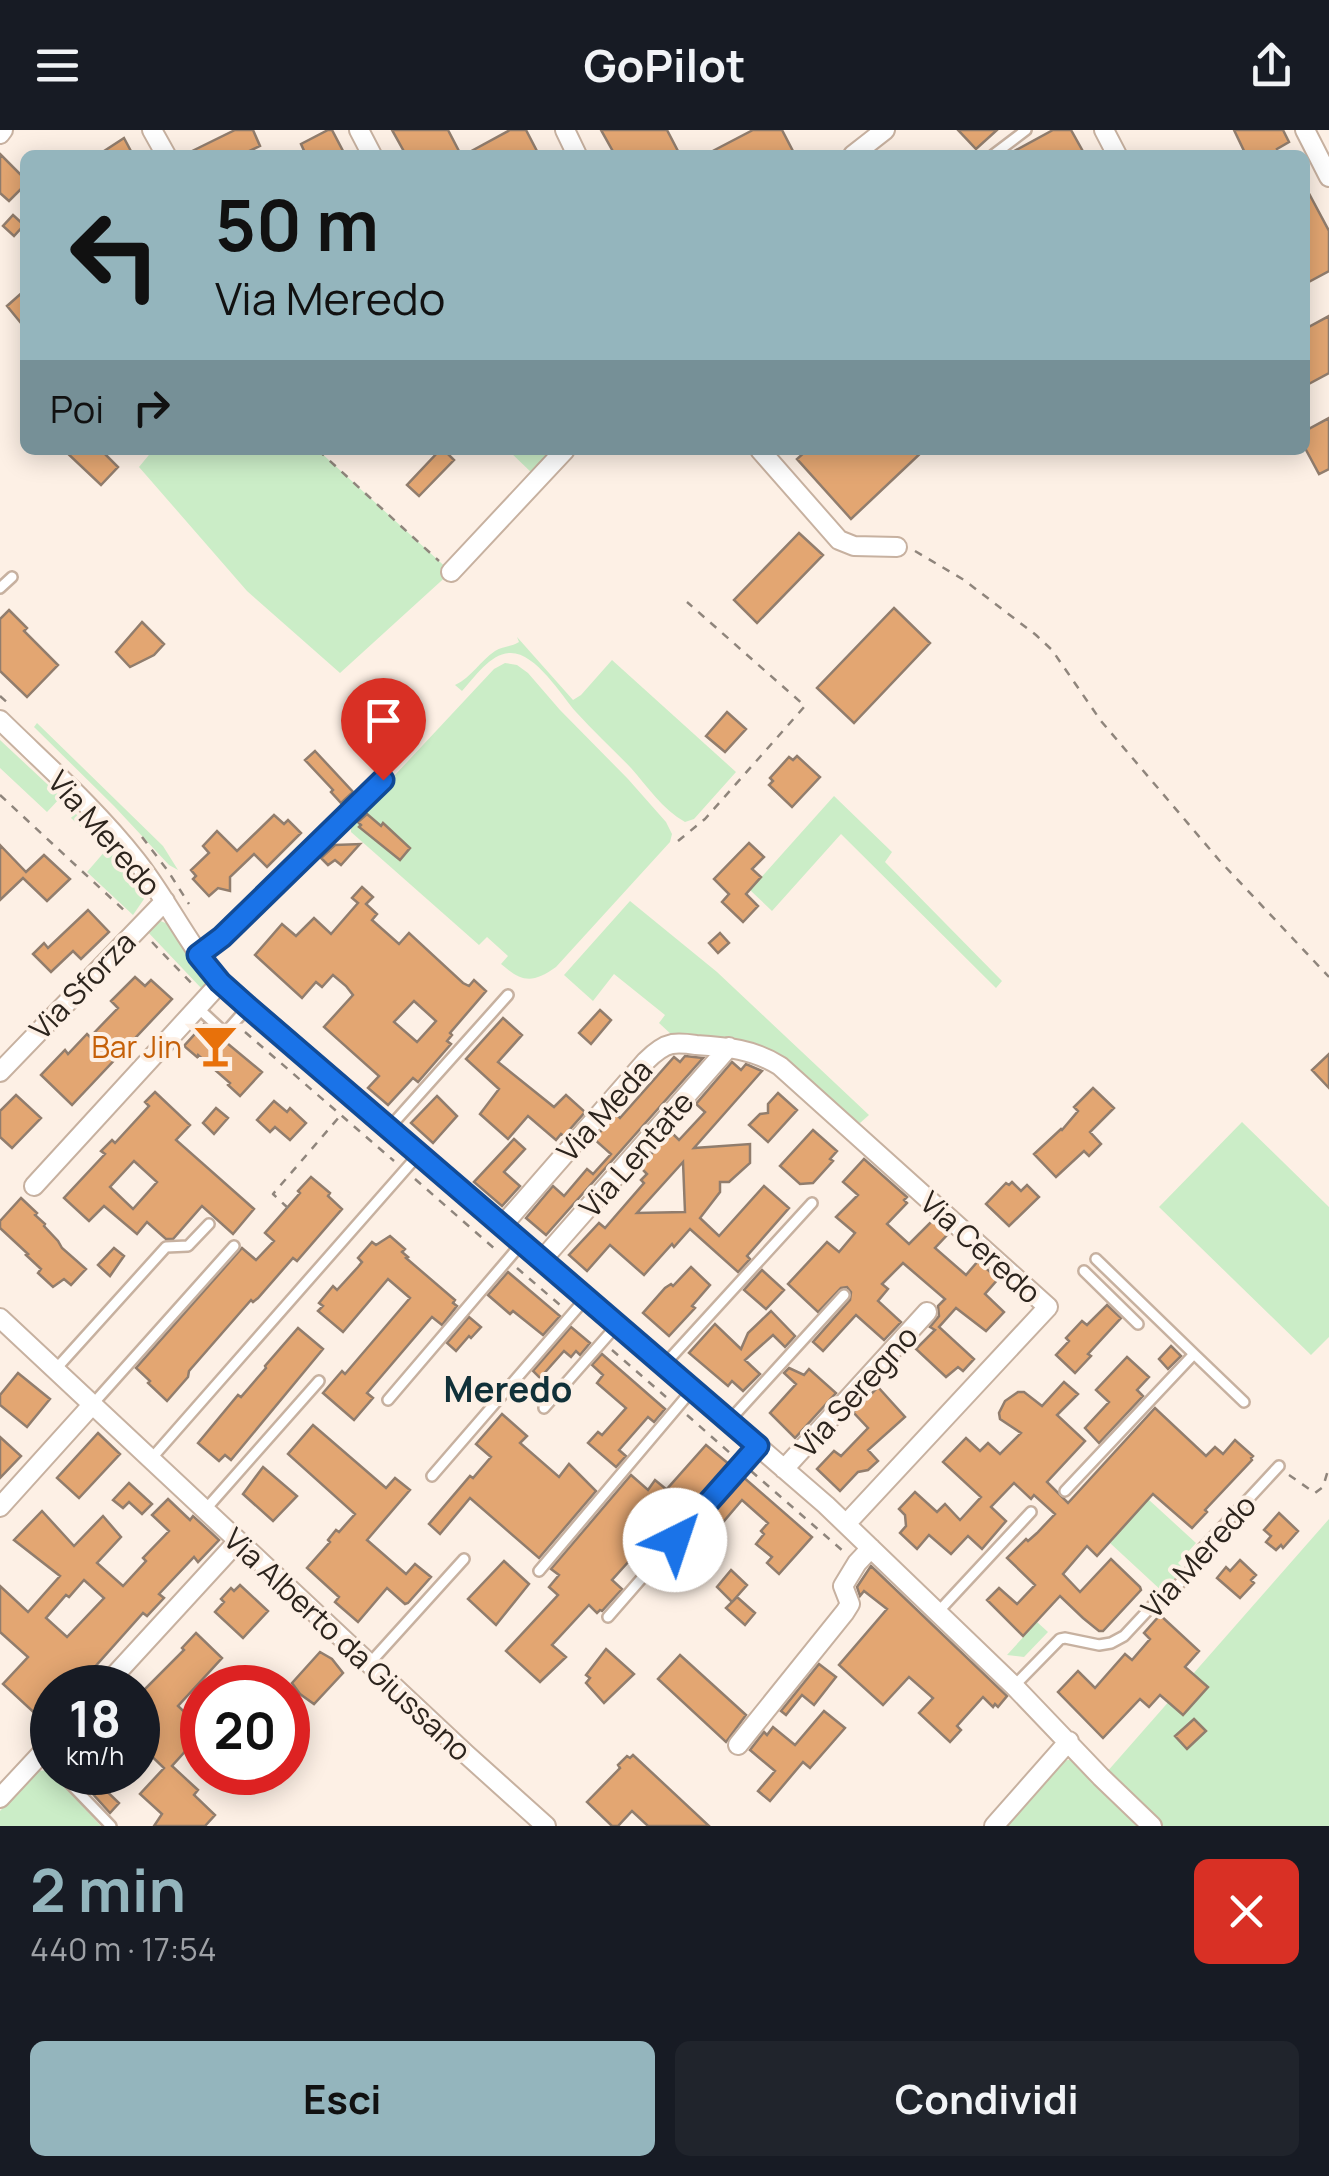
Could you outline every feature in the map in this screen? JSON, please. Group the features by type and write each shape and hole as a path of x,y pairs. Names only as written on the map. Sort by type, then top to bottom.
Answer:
{"street":[{"path":"859,150 886,130"},
{"path":"1304,130 1329,177"},
{"path":"451,572 560,455"},
{"path":"764,455 839,540 854,546 897,547"},
{"name":"Via Meredo","path":"0,720 139,863 220,982 846,1524 1152,1826"},
{"path":"198,955 222,937 383,780"},
{"name":"Via Sforza","path":"0,1072 164,900"},
{"path":"34,1186 220,982"},
{"name":"Via Meda","path":"502,1226 654,1054 672,1044 730,1047"},
{"name":"Via Lentate","path":"542,1260 730,1047"},
{"name":"Via Ceredo","path":"730,1047 755,1053 780,1066 1048,1307 846,1524"},
{"name":"Via Seregno","path":"784,1469 927,1312"},
{"name":"Via Alberto da Giussano","path":"0,1318 546,1826"},
{"path":"0,1506 92,1405"},
{"path":"124,1665 238,1542"},
{"path":"738,1744 845,1612 850,1604 843,1586 871,1548"},
{"path":"994,1826 1069,1741"},
{"path":"0,1798 30,1771"}],"lane":[{"path":"1000,150 1026,130"},
{"path":"0,588 12,577"},
{"path":"389,1128 508,995"},
{"path":"201,1002 226,1032 248,1007"},
{"path":"151,1460 419,1154"},
{"path":"664,1366 812,1203"},
{"path":"55,1370 166,1246 188,1246 209,1224"},
{"path":"388,1400 522,1243"},
{"path":"92,1405 234,1246"},
{"path":"1096,1260 1244,1402"},
{"path":"1084,1271 1138,1324"},
{"path":"729,1421 844,1295"},
{"path":"432,1476 586,1298"},
{"path":"544,1408 616,1324"},
{"path":"1065,1491 1194,1354"},
{"path":"205,1510 319,1382"},
{"path":"539,1571 693,1390"},
{"path":"608,1618 758,1446"},
{"name":"Via Meredo","path":"1014,1686 1060,1639 1099,1645 1124,1636 1156,1603 1170,1595 1189,1574 1202,1549 1279,1466"},
{"path":"938,1612 1031,1512"},
{"path":"369,1664 464,1558"},
{"path":"81,1795 111,1826"}],"path":[{"path":"323,455 451,572"},
{"path":"897,547 918,552 951,571 1045,643 1101,720 1219,860 1329,977"},
{"path":"678,841 704,820 805,706 687,602"},
{"path":"0,795 138,926 201,1002"},
{"path":"234,1023 571,1315"},
{"path":"288,1208 273,1194 341,1115"},
{"path":"602,1341 857,1563"},
{"path":"1279,1466 1315,1493 1323,1488 1329,1467"}],"green space":[{"path":"149,455 323,455 451,572 340,673 247,591 139,467"},
{"path":"513,455 552,455 534,475"},
{"path":"517,637 573,700 612,660 736,772 694,819 685,822 662,804 547,675 528,659 519,654 502,654 462,691 455,685 495,651 519,642"},
{"path":"505,663 528,673 628,779 672,834 670,842 556,967 527,979 501,964 508,956 487,937 479,945 351,832 351,822 494,669"},
{"path":"37,723 163,846 178,870 34,727"},
{"path":"0,740 61,797 47,812 0,768"},
{"path":"834,796 892,852 885,862 1002,981 996,988 841,834 772,911 750,890"},
{"path":"75,813 115,854 141,889 144,899 133,915 87,872 106,850 71,818"},
{"path":"630,901 717,972 869,1115 860,1123 799,1073 673,1036 659,1023 665,1015 614,974 593,1001 564,975"},
{"path":"158,920 168,924 208,982 202,989 145,929"},
{"path":"1242,1122 1329,1207 1329,1337 1311,1355 1159,1207"},
{"path":"1148,1499 1196,1543 1178,1563 1185,1570 1164,1593 1110,1543"},
{"path":"1329,1519 1329,1826 1005,1826 1061,1761 1076,1759 1099,1781"},
{"path":"1037,1622 1048,1632 1024,1657 1007,1655"},
{"path":"30,1779 30,1795 72,1795 101,1826 0,1826 0,1811"}],"building":[{"path":"235,130 253,130 260,146 252,150 194,150"},
{"path":"332,130 342,150 304,150 301,144"},
{"path":"392,130 448,130 458,150 403,150"},
{"path":"510,130 526,130 536,150 473,150"},
{"path":"601,130 667,130 677,150 612,150"},
{"path":"753,130 782,130 792,150 715,150"},
{"path":"958,130 997,130 976,149"},
{"path":"1053,130 1071,130 1082,150 1016,150"},
{"path":"1234,130 1283,130 1289,142 1278,150 1244,150"},
{"path":"124,138 130,150 106,150"},
{"path":"0,154 20,174 20,190 9,201 0,193"},
{"path":"1310,195 1329,231 1329,271 1310,281"},
{"path":"13,215 20,221 20,229 14,236 3,226"},
{"path":"20,294 20,322 7,306"},
{"path":"1329,316 1329,373 1310,383 1310,326"},
{"path":"1329,418 1329,469 1319,474 1309,455 1310,428"},
{"path":"69,455 106,455 118,467 101,485"},
{"path":"435,455 449,455 454,460 419,496 407,485"},
{"path":"801,455 919,455 851,519 797,459"},
{"path":"799,533 823,555 757,623 734,600"},
{"path":"894,608 930,643 854,723 817,688"},
{"path":"9,610 58,665 27,697 0,671 0,619"},
{"path":"142,622 164,644 154,655 130,667 116,652"},
{"path":"727,712 746,729 725,752 706,736"},
{"path":"315,751 353,792 341,803 305,760"},
{"path":"797,756 820,777 792,807 769,785 773,781 770,778 789,757 793,760"},
{"path":"367,814 410,848 400,860 359,827 358,822"},
{"path":"274,815 284,824 288,820 301,833 267,867 254,854 230,877 230,891 218,888 209,896 193,879 196,876 191,870 209,853 203,846 217,831 237,851"},
{"path":"749,843 764,857 752,869 761,877 746,894 758,906 743,922 722,902 729,894 714,879"},
{"path":"360,844 341,865 335,860 328,865 321,858 335,845"},
{"path":"0,845 26,872 44,855 70,879 47,901 23,878 0,900"},
{"path":"362,887 373,897 366,904 377,914 372,920 399,944 409,933 463,983 469,986 474,980 486,991 450,1033 447,1041 451,1044 418,1082 413,1078 388,1105 368,1088 379,1076 324,1027 353,995 346,986 333,975 322,987 316,982 302,998 255,955 282,924 296,936 314,918 331,934 358,903 352,898","holes":["414,1001 436,1021 417,1042 394,1022"]},
{"path":"88,910 109,932 81,959 73,951 51,972 33,954 44,943 48,948"},
{"path":"720,933 729,943 718,953 709,943"},
{"path":"135,977 145,986 151,980 172,999 72,1105 41,1075 65,1050 68,1054 87,1034 90,1037 118,1008 111,1001"},
{"path":"600,1010 611,1020 591,1044 579,1033"},
{"path":"503,1018 522,1035 498,1062 554,1107 566,1095 585,1112 556,1140 528,1116 508,1139 480,1114 499,1089 466,1059"},
{"path":"204,1024 262,1072 240,1096 230,1083 184,1046"},
{"path":"1329,1054 1329,1088 1312,1070"},
{"path":"685,1056 703,1058 546,1235 526,1218 553,1186 564,1196 587,1169 593,1174 611,1154 594,1139 616,1114 620,1118 674,1057 680,1062"},
{"path":"732,1062 741,1070 746,1064 762,1071 694,1148 750,1144 750,1163 729,1182 720,1182 720,1192 700,1218 719,1236 764,1186 789,1208 738,1272 690,1229 644,1275 610,1245 587,1271 569,1255 599,1223 605,1228 644,1183 641,1180 647,1174 640,1167 671,1132 679,1140 705,1112 696,1104","holes":["683,1162 685,1212 637,1213"]},
{"path":"1093,1088 1114,1108 1090,1132 1101,1144 1089,1156 1084,1151 1056,1177 1034,1154 1062,1130 1078,1111 1074,1107"},
{"path":"155,1092 190,1125 176,1140 254,1209 233,1234 202,1206 173,1239 166,1239 147,1222 137,1234 104,1206 89,1221 64,1198 105,1154 101,1151 112,1140 115,1143 149,1106 145,1102","holes":["134,1161 157,1182 133,1209 110,1187"]},
{"path":"778,1093 797,1110 768,1142 749,1125 760,1114 768,1113 768,1104"},
{"path":"16,1095 41,1118 12,1148 0,1137 0,1111"},
{"path":"437,1096 457,1116 433,1143 411,1123"},
{"path":"274,1101 287,1112 290,1108 306,1123 290,1140 275,1127 270,1132 257,1120"},
{"path":"216,1108 228,1118 214,1134 203,1123"},
{"path":"813,1130 837,1151 813,1183 800,1184 780,1166"},
{"path":"514,1139 525,1149 504,1172 520,1186 502,1206 474,1182"},
{"path":"864,1159 907,1197 907,1203 887,1224 909,1244 933,1220 948,1234 935,1248 966,1275 978,1261 998,1279 985,1294 1004,1312 986,1331 956,1308 939,1327 974,1359 963,1371 958,1367 946,1377 916,1349 935,1330 930,1327 945,1299 903,1263 882,1284 888,1289 878,1301 901,1322 884,1340 856,1315 823,1351 813,1342 850,1300 851,1292 847,1287 841,1288 818,1312 788,1284 827,1242 839,1252 855,1233 836,1217 858,1195 843,1182"},
{"path":"311,1177 342,1209 297,1261 293,1258 258,1298 251,1300 167,1401 136,1368 242,1248 256,1260 274,1241 265,1233"},
{"path":"1012,1182 1021,1191 1027,1185 1039,1197 1009,1226 986,1204 1006,1183"},
{"path":"21,1198 62,1248 86,1269 71,1285 64,1279 53,1287 38,1273 41,1269 28,1254 0,1228 0,1221"},
{"path":"390,1236 405,1249 402,1252 406,1258 457,1306 442,1325 432,1317 367,1393 373,1398 354,1420 323,1393 342,1371 345,1374 410,1298 388,1279 343,1332 318,1311 323,1306 319,1303 358,1267 362,1262 358,1258 372,1242 376,1245"},
{"path":"114,1248 124,1256 110,1276 98,1265"},
{"path":"691,1267 710,1285 669,1336 643,1313"},
{"path":"762,1270 784,1290 766,1309 744,1290"},
{"path":"508,1272 560,1316 543,1335 488,1295"},
{"path":"1107,1305 1121,1318 1075,1373 1056,1355 1082,1321 1087,1325"},
{"path":"771,1311 795,1336 785,1347 773,1335 745,1360 760,1374 743,1391 732,1381 728,1386 689,1353 715,1324 741,1349 748,1333"},
{"path":"469,1317 481,1327 456,1351 447,1343"},
{"path":"571,1327 590,1343 580,1355 576,1351 571,1357 564,1351 540,1378 533,1371"},
{"path":"298,1328 323,1349 231,1460 225,1455 219,1461 198,1443"},
{"path":"1171,1346 1181,1356 1168,1369 1159,1359"},
{"path":"602,1354 665,1409 654,1422 648,1417 619,1450 626,1456 616,1467 588,1443 598,1432 602,1435 626,1408 597,1383 603,1375 592,1365"},
{"path":"1127,1357 1149,1377 1137,1390 1143,1396 1099,1443 1085,1428 1109,1402 1096,1390"},
{"path":"789,1368 804,1375 809,1369 836,1393 795,1438 770,1413 796,1384 784,1373"},
{"path":"18,1373 50,1399 27,1427 0,1405 0,1395"},
{"path":"1064,1382 1078,1394 1057,1415 1085,1441 1047,1482 1068,1503 1155,1408 1206,1456 1215,1447 1223,1454 1235,1440 1253,1456 1192,1528 1153,1494 1097,1556 1087,1546 1063,1574 1080,1592 1111,1559 1140,1587 1103,1631 1060,1596 1023,1636 987,1600 999,1588 1017,1604 1035,1585 1007,1558 1055,1514 1014,1483 991,1507 1006,1521 982,1549 968,1536 951,1554 929,1535 917,1549 900,1533 906,1526 905,1515 899,1509 915,1492 937,1512 945,1504 960,1520 981,1497 943,1462 966,1438 980,1451 988,1443 1000,1454 1021,1433 1000,1419 1005,1401 1024,1392 1042,1406"},
{"path":"878,1387 905,1417 868,1450 878,1461 868,1470 858,1472 840,1491 817,1469 834,1451 841,1456 868,1428 853,1412"},
{"path":"502,1414 527,1436 520,1443 559,1477 569,1464 596,1491 539,1558 470,1498 440,1534 429,1524 491,1457 476,1444"},
{"path":"313,1425 386,1488 395,1478 410,1490 367,1540 406,1574 415,1564 431,1577 405,1604 387,1588 358,1622 335,1602 339,1597 307,1568 336,1530 339,1532 355,1514 288,1454"},
{"path":"98,1433 120,1454 79,1498 57,1478"},
{"path":"0,1437 21,1456 0,1478"},
{"path":"706,1445 730,1465 691,1510 667,1489"},
{"path":"263,1467 297,1496 273,1521 243,1494"},
{"path":"631,1475 648,1490 655,1480 672,1494 646,1523 658,1534 612,1580 622,1589 602,1611 597,1613 589,1605 552,1645 566,1657 540,1682 506,1651 558,1595 549,1587 559,1575 551,1569"},
{"path":"742,1476 812,1537 779,1574 767,1563 772,1557 756,1544 768,1523 742,1500 713,1534 701,1524"},
{"path":"129,1483 152,1504 142,1514 129,1502 123,1508 113,1500"},
{"path":"168,1499 219,1540 198,1562 194,1557 159,1594 164,1598 147,1616 143,1613 97,1665 30,1665 30,1709 3,1684 28,1657 0,1632 0,1586 28,1612 60,1576 14,1540 42,1511 74,1546 103,1516 121,1537 97,1563 123,1586 169,1531 152,1515","holes":["84,1580 104,1598 67,1637 46,1618"]},
{"path":"1279,1513 1298,1531 1283,1548 1281,1545 1276,1550 1266,1542 1271,1536 1264,1530"},
{"path":"1240,1560 1256,1575 1240,1598 1217,1578 1226,1567 1230,1571"},
{"path":"504,1561 529,1584 496,1625 468,1599"},
{"path":"871,1566 1007,1696 998,1707 983,1697 957,1726 961,1730 950,1742 919,1713 933,1698 909,1677 883,1705 839,1665 887,1609 864,1591 860,1596 857,1587"},
{"path":"731,1570 747,1585 732,1602 717,1587"},
{"path":"240,1585 268,1611 243,1638 215,1612 231,1588 234,1591"},
{"path":"737,1597 755,1613 745,1625 726,1608"},
{"path":"1160,1615 1199,1651 1185,1667 1208,1687 1183,1715 1160,1695 1149,1707 1140,1699 1103,1738 1058,1692 1078,1671 1095,1688 1125,1654 1132,1660 1150,1639 1144,1633"},
{"path":"196,1633 222,1658 216,1665 180,1665 180,1757 172,1766 180,1773 180,1795 194,1795 215,1815 205,1826 154,1826 162,1814 141,1795 160,1795 160,1772 164,1768 160,1764 160,1674"},
{"path":"606,1649 634,1674 604,1703 586,1683 590,1678 586,1675"},
{"path":"320,1652 343,1673 314,1704 310,1701 308,1665"},
{"path":"680,1655 746,1715 726,1742 658,1679"},
{"path":"819,1664 836,1677 814,1705 802,1695 786,1715 781,1711"},
{"path":"824,1711 845,1728 810,1768 803,1762 770,1801 758,1791 775,1771 750,1750 773,1727 795,1745"},
{"path":"1194,1719 1206,1731 1187,1749 1175,1736"},
{"path":"633,1755 709,1826 648,1826 632,1811 618,1826 612,1826 587,1802 620,1768 618,1765"},
{"path":"94,1795 111,1795 119,1803 110,1813"}],"place":[{"name":"Bar Jin","path":"215,1046"}],"district":[{"name":"Meredo","path":"508,1389"}],"route":[{"path":"383,780 222,937 198,955 248,1007 758,1446 675,1540"}]}
